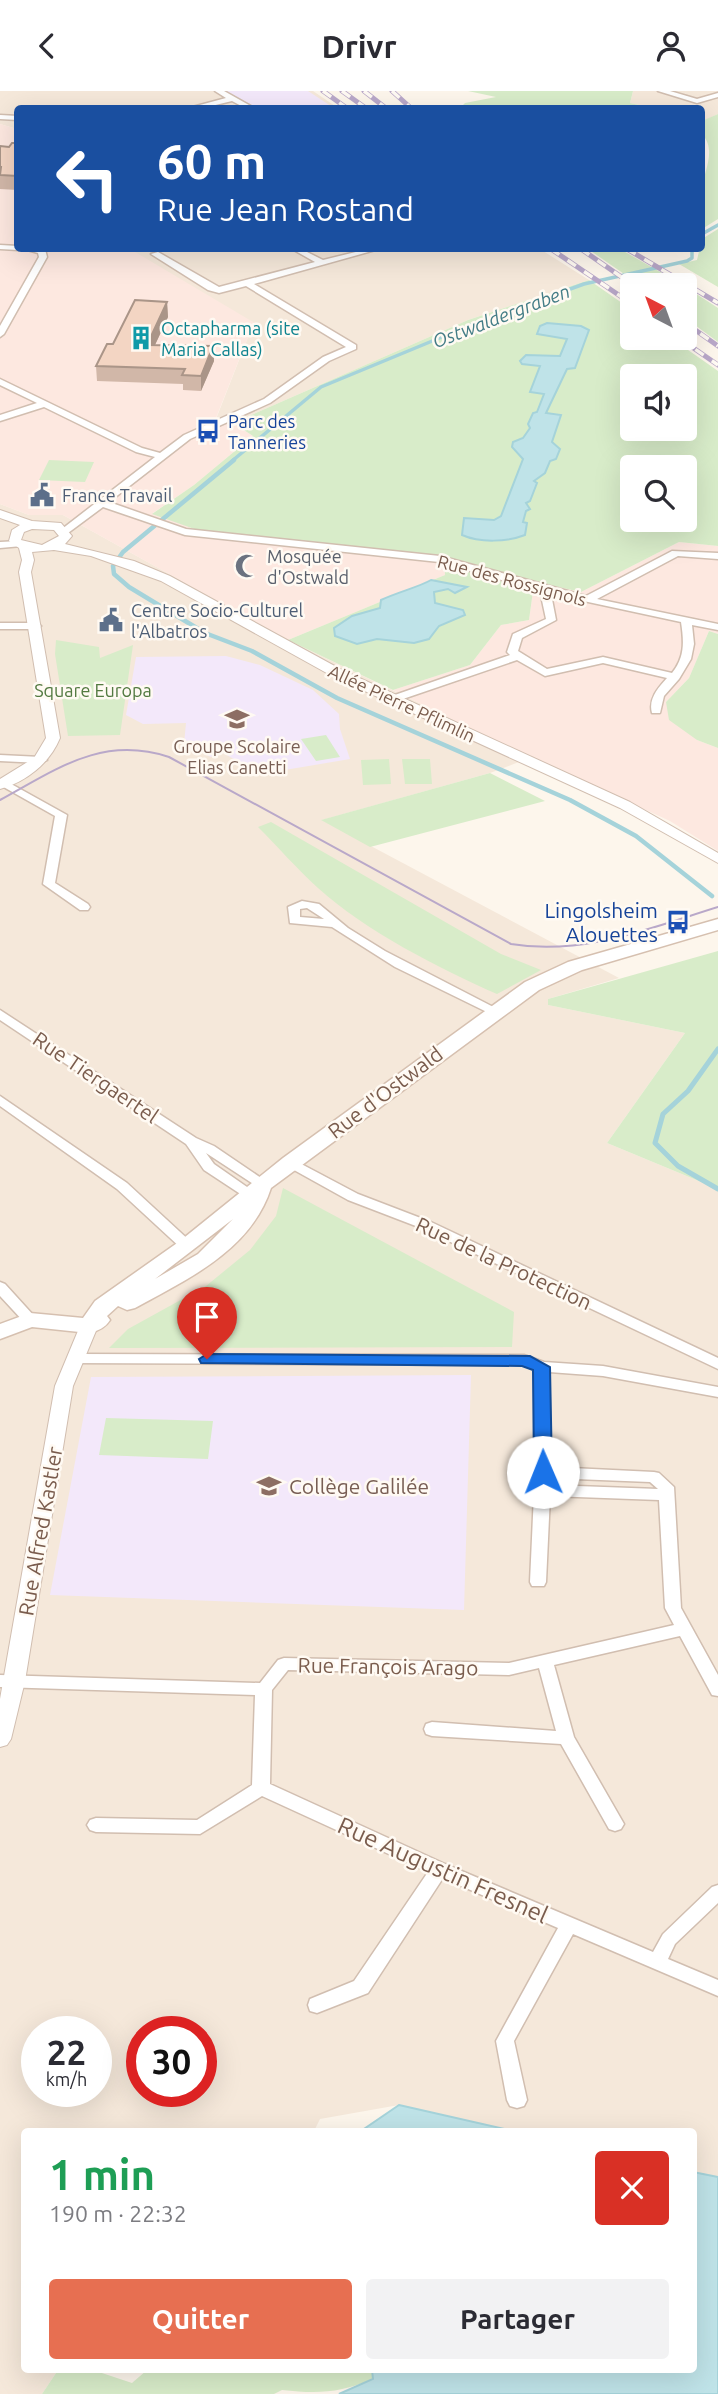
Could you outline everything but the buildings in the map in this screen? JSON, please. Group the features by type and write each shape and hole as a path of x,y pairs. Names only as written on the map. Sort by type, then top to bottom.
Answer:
{"main road":[{"name":"Rue d'Ostwald","path":"89,1326 103,1306 187,1246 290,1162 532,986 562,970 718,924"},
{"name":"Rue d'Ostwald","path":"503,1007 554,986 718,936"},
{"name":"Rue d'Ostwald","path":"89,1326 191,1268 225,1244 249,1214 256,1189"},
{"path":"0,1332 30,1320 89,1326"}],"street":[{"path":"219,91 246,105"},
{"path":"662,91 697,101 718,95"},
{"path":"205,105 234,98"},
{"path":"0,334 43,257 42,252"},
{"path":"301,252 320,263"},
{"path":"155,254 211,288 219,290 363,252"},
{"path":"0,542 49,547 88,512 187,437 267,401 326,359 353,347 247,283"},
{"path":"0,382 139,450 161,456"},
{"path":"1,418 44,404"},
{"name":"Rue des Rossignols","path":"102,503 192,533 440,559 545,590 718,627"},
{"path":"0,514 32,525 50,525 88,512"},
{"path":"0,522 21,543 53,738 49,752 41,760 2,784"},
{"path":"21,543 32,525"},
{"name":"Allée Pierre Pflimlin","path":"50,525 86,549"},
{"name":"Allée Pierre Pflimlin","path":"49,547 86,549 116,557 334,671 625,803 718,859"},
{"path":"587,600 676,553 718,556"},
{"path":"545,590 551,620 517,636 512,652 516,657 545,673 603,660 675,677"},
{"path":"656,711 658,695 675,677 688,651 686,620"},
{"path":"0,627 36,626"},
{"path":"393,699 516,657"},
{"path":"0,758 41,760"},
{"path":"2,784 57,810 61,815 49,884 84,907"},
{"path":"335,924 422,978 503,1007"},
{"name":"Rue Tiergaertel","path":"0,1014 191,1141 209,1167 256,1189"},
{"path":"0,1100 122,1186 187,1246"},
{"name":"Rue de la Protection","path":"290,1162 354,1197 426,1224 718,1364"},
{"path":"0,1287 30,1320"},
{"name":"Rue Alfred Kastler","path":"0,1739 7,1681 64,1386 89,1326"},
{"path":"75,1359 524,1360 542,1367 603,1371 718,1392"},
{"path":"538,1582 543,1472 542,1367"},
{"path":"543,1472 654,1477 666,1487 673,1608 718,1690"},
{"path":"542,1490 668,1495"},
{"name":"Rue François Arago","path":"264,1689 284,1664 509,1669 684,1629"},
{"path":"545,1662 566,1738 615,1824"},
{"path":"7,1681 264,1689 261,1788 200,1827 96,1825"},
{"path":"432,1729 566,1738"},
{"name":"Rue Augustin Fresnel","path":"261,1788 568,1926 718,1988"},
{"path":"317,2005 361,1987 439,1869"},
{"path":"657,1962 669,1939 718,1892"},
{"path":"517,2100 505,2041 568,1926"}],"shaded area":[{"path":"0,91 313,91 334,105 14,105 14,128 0,124"},
{"path":"225,91 308,91 329,105 252,105"},
{"path":"633,91 718,91 718,114 705,120 705,105 630,103"},
{"path":"0,124 14,128 14,252 135,252 263,328 250,332 216,418 233,423 253,436 194,485 153,513 200,531 444,557 445,575 288,640 63,515 29,515 0,504"},
{"path":"134,252 545,252 589,280 468,320 233,423 216,419 250,332 262,329"},
{"path":"0,504 29,515 63,515 288,640 532,757 490,773 322,820 619,978 548,999 548,1005 685,1033 607,1143 718,1189 718,2177 697,2173 697,2128 500,2128 399,2105 320,2119 316,2128 21,2128 21,2373 56,2373 42,2394 0,2394"},
{"path":"679,542 718,546 718,634 709,631 689,678 666,702 697,740 718,748 718,851 670,821 502,744 393,690 470,665 501,625 529,620 533,591 540,583 581,592"},
{"name":"Groupe Scolaire Elias Canetti","path":"226,656 260,665 313,690 339,714 340,729 350,759 261,774 223,753 211,757 184,744 186,723 143,724 126,715 136,657"},
{"name":"Collège Galilée","path":"471,1375 464,1610 50,1595 91,1377"}],"green space":[{"path":"468,91 633,91 630,103 639,105 463,105 496,97"},
{"path":"718,114 718,219 705,227 705,173 709,147 705,138 705,120"},
{"path":"718,229 718,287 679,264 697,260 699,252 705,252 705,237"},
{"path":"592,252 625,252 662,273 623,273"},
{"path":"589,280 620,302 620,350 688,350 718,371 718,546 679,542 581,592 540,583 533,591 529,620 501,625 470,665 393,690 288,640 445,575 444,557 200,531 152,514 194,485 253,436 233,423 468,320"},
{"path":"697,294 718,308 718,342 697,327"},
{"path":"49,460 94,462 85,482 39,480"},
{"path":"709,631 718,634 718,748 697,740 669,720 666,702 689,678"},
{"name":"Square Europa","path":"56,640 99,647 100,658 133,645 120,735 68,736 55,654"},
{"path":"326,735 340,757 316,761 301,739"},
{"path":"389,759 391,784 363,785 361,760"},
{"path":"402,759 430,759 432,784 405,784"},
{"path":"490,773 545,801 370,847 321,820"},
{"path":"271,822 501,954 541,970 497,994 403,947 357,919 310,881 258,827"},
{"path":"718,951 718,1189 607,1143 685,1033 548,1005 548,999"},
{"path":"283,1188 514,1312 512,1347 109,1348 128,1329 206,1286 250,1250 276,1216"},
{"path":"106,1418 213,1421 208,1459 99,1455"},
{"path":"56,2373 102,2373 132,2383 144,2373 372,2373 373,2379 339,2390 282,2390 274,2394 42,2394"}],"water":[{"path":"547,323 581,326 589,330 575,368 567,369 546,413 561,415 552,442 560,449 556,459 550,461 545,473 534,481 537,483 530,501 526,503 530,509 526,511 523,522 527,523 525,535 494,541 462,535 464,518 494,520 501,516 523,459 512,447 513,442 523,438 530,428 528,424 533,413 537,412 544,394 530,392 540,366 522,364 520,361 526,355 560,356 567,339 537,334 540,326"},
{"path":"431,580 467,587 455,593 448,589 434,592 435,603 463,610 465,615 439,626 429,639 414,643 377,639 357,644 335,636 334,628 352,616 380,608 381,600"},
{"path":"399,2105 500,2128 365,2128"},
{"path":"697,2173 718,2177 718,2394 339,2394 373,2379 372,2373 697,2373"}],"waterway":[{"name":"Ostwaldergraben","path":"705,232 718,225"},
{"name":"Ostwaldergraben","path":"232,461 321,387 471,325 584,284 687,261 692,258 692,252"},
{"path":"234,460 123,552 113,566 114,574 129,587 205,633 252,651 337,698 570,800 636,836 712,896"},
{"path":"718,1049 688,1091 663,1114 655,1143 678,1166 718,1189"}],"tram line":[{"path":"0,800 81,759 122,750 145,751 169,757 511,944 538,947 590,943 642,931 718,907"}],"railway":[{"path":"323,91 342,105"},
{"path":"342,91 361,105"},
{"path":"364,91 382,105"},
{"path":"392,91 408,105"},
{"path":"555,252 620,296"},
{"path":"585,252 620,276"},
{"path":"632,252 718,303"},
{"path":"697,331 718,346"},
{"path":"696,350 718,365"}],"place":[{"name":"Octapharma (site Maria Callas)","path":"141,338"},
{"name":"Parc des Tanneries","path":"208,431"},
{"name":"France Travail","path":"42,495"},
{"name":"Mosquée d'Ostwald","path":"247,566"},
{"name":"Centre Socio-Culturel l'Albatros","path":"111,620"},
{"name":"Groupe Scolaire Elias Canetti","path":"237,719"},
{"name":"Lingolsheim Alouettes","path":"678,922"},
{"name":"Collège Galilée","path":"269,1486"}],"route":[{"path":"207,1359 524,1360 542,1367 543,1472"}]}
